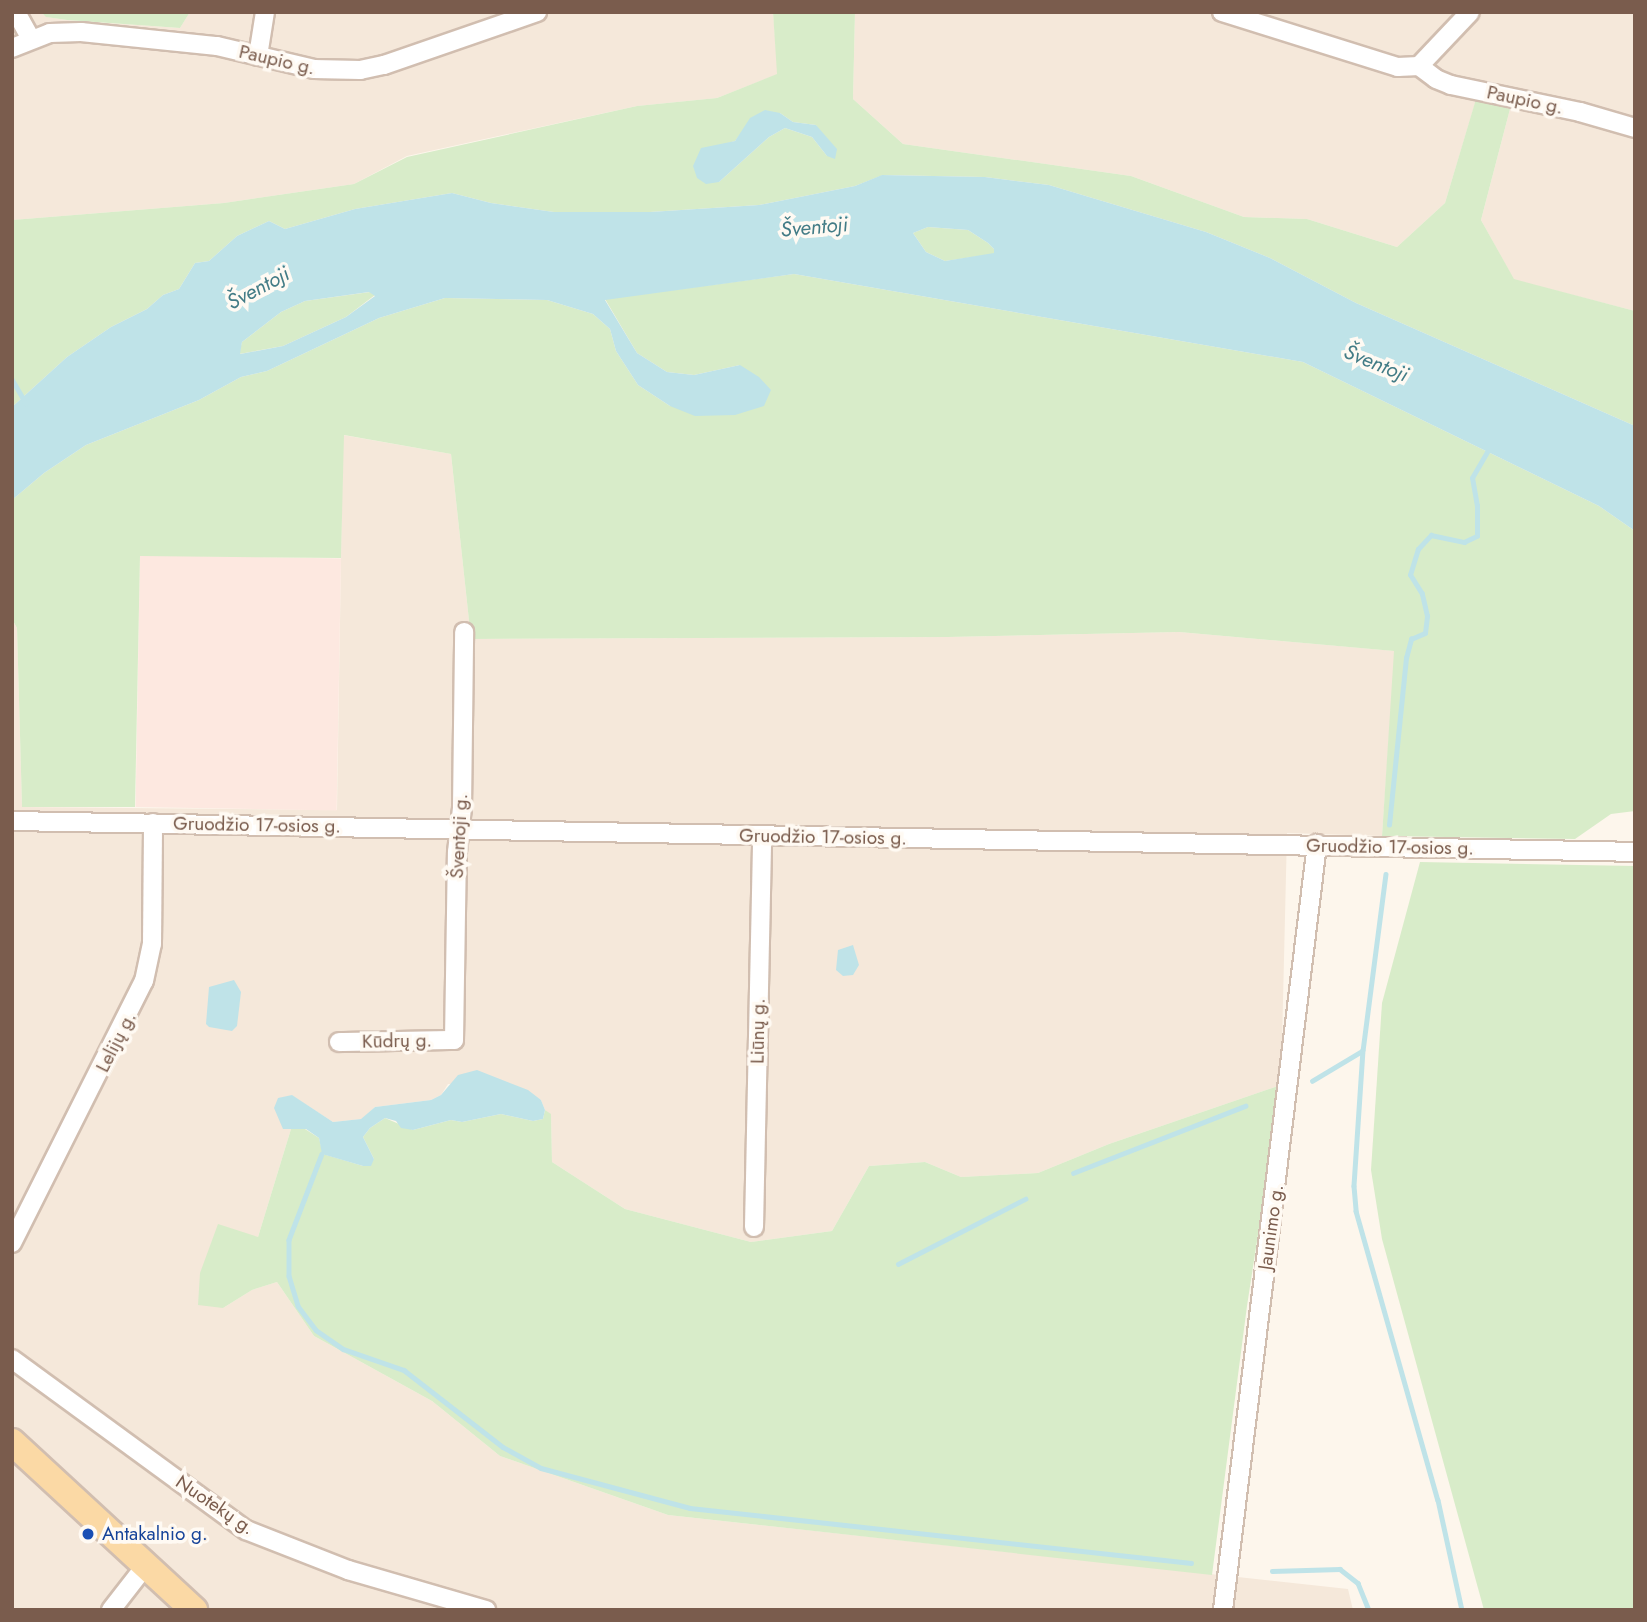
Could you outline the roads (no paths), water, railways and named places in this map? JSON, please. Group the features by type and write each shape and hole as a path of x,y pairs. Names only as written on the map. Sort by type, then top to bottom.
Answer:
{"main road":[{"path":"12,1442 194,1610"}],"street":[{"path":"16,12 31,39"},
{"path":"258,56 265,12"},
{"name":"Paupio g.","path":"12,48 50,33 81,32 192,42 314,69 360,70 384,65 537,12"},
{"name":"Paupio g.","path":"1222,12 1398,67 1419,66 1436,79 1451,85 1580,112 1635,128"},
{"path":"1419,66 1470,12"},
{"name":"Šventoji g.","path":"454,1041 464,632"},
{"name":"Gruodžio 17-osios g.","path":"12,821 1635,852"},
{"name":"Lelijų g.","path":"12,1242 145,981 152,944 153,823"},
{"name":"Liūnų g.","path":"754,1227 762,836"},
{"name":"Jaunimo g.","path":"1223,1610 1317,844"},
{"name":"Kūdrų g.","path":"339,1042 454,1041"},
{"name":"Nuotekų g.","path":"12,1359 246,1530 348,1570 486,1610"},
{"path":"111,1610 146,1565"}],"water":[{"path":"765,110 780,113 793,122 816,125 837,149 835,159 827,156 812,137 785,128 769,137 719,182 706,184 697,178 693,166 701,148 735,141 750,118"},
{"name":"Šventoji","path":"882,175 985,177 1049,185 1206,232 1270,258 1356,303 1635,426 1635,531 1599,506 1303,362 794,274 605,300 637,353 667,372 694,375 740,365 759,377 771,390 764,406 735,415 695,416 670,406 638,385 616,351 610,329 593,314 547,300 445,298 379,318 267,371 241,377 199,400 86,445 44,473 12,500 12,407 67,357 111,327 147,309 163,295 179,289 195,263 209,261 237,236 269,221 285,229 355,209 452,193 491,203 554,212 650,212 759,205 855,186","holes":["928,227 968,230 988,243 994,253 945,261 926,252 913,233","369,292 375,296 346,317 283,346 240,354 242,342 281,312 305,301"]},
{"path":"853,945 859,965 853,975 843,976 836,970 838,950"},
{"path":"234,980 241,992 237,1026 232,1031 209,1027 206,1024 209,987"},
{"path":"477,1070 528,1090 541,1100 545,1110 543,1119 533,1121 501,1114 462,1122 451,1120 413,1130 401,1128 396,1121 385,1118 370,1128 363,1137 374,1159 371,1166 363,1166 322,1154 319,1138 306,1129 283,1129 274,1108 278,1098 292,1095 333,1122 361,1119 375,1107 431,1100 441,1095 458,1075"}],"waterway":[{"path":"12,379 26,403"},
{"path":"1389,825 1406,658 1411,639 1425,633 1427,616 1422,594 1410,575 1418,549 1431,535 1464,542 1477,536 1477,506 1472,478 1487,452"},
{"path":"1386,874 1363,1050 1354,1186 1356,1211 1438,1500 1462,1610"},
{"path":"1312,1081 1362,1051"},
{"path":"1073,1173 1245,1106"},
{"path":"322,1154 289,1240 289,1276 298,1306 316,1330 343,1349 404,1370 503,1447 541,1468 690,1508 1191,1563"},
{"path":"898,1264 1025,1199"},
{"path":"1272,1571 1340,1569 1358,1583 1369,1610"}],"place":[{"name":"Antakalnio g.","path":"88,1534"}]}
